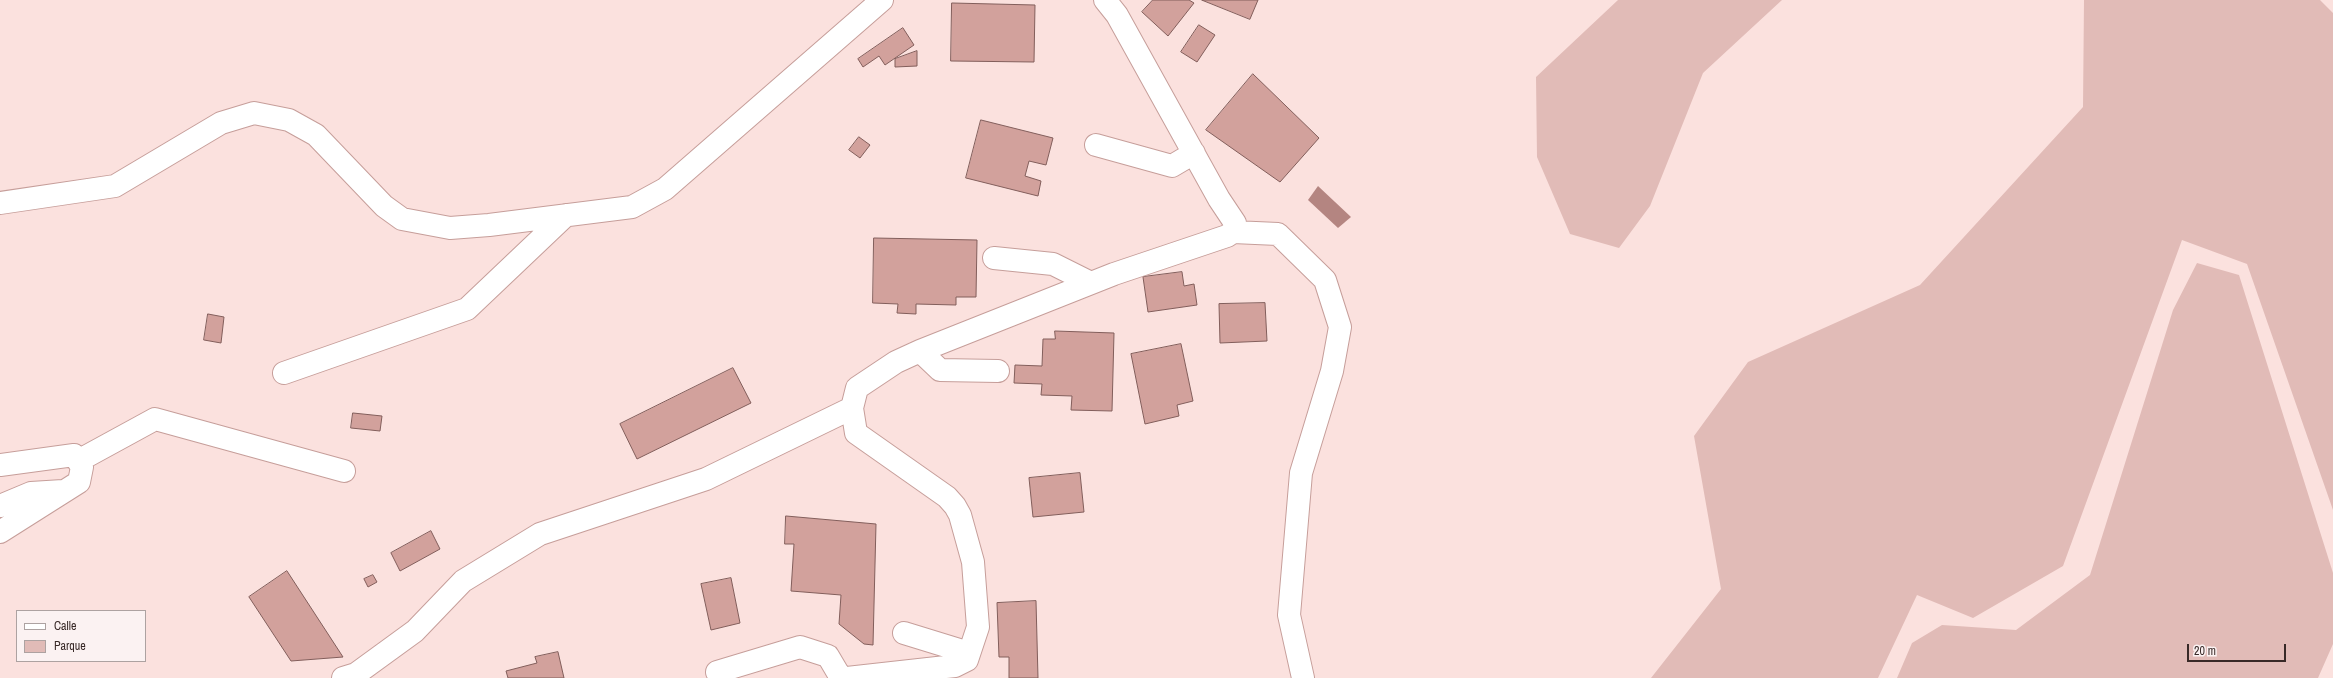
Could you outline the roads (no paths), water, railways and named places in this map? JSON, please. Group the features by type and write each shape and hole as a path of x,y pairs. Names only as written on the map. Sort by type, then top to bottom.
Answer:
{"street":[{"path":"0,203 115,186 221,123 254,113 289,120 316,135 384,206 402,219 450,228 632,206 665,189 882,0"},
{"path":"1105,0 1117,15 1219,199 1235,223 1233,232"},
{"path":"1096,145 1172,166 1194,153"},
{"path":"284,373 467,309 566,215"},
{"path":"964,666 978,627 973,562 960,515 956,506 947,497 856,433 852,408 857,388 896,362 920,351 1091,283 1200,244 1227,236 1233,232 1278,234 1325,280 1340,327 1332,371 1301,472 1289,615 1303,678"},
{"path":"994,258 1053,264 1091,283"},
{"path":"920,351 940,370 998,371"},
{"path":"343,678 356,674 415,631 463,581 540,534 706,479 852,408"},
{"path":"78,461 155,419 344,471"},
{"path":"0,464 74,455 82,466 79,482 0,532"},
{"path":"0,506 31,493 64,491"},
{"path":"904,633 964,666"},
{"path":"717,672 800,648 828,656 841,678"},
{"path":"847,678 964,666"}]}
